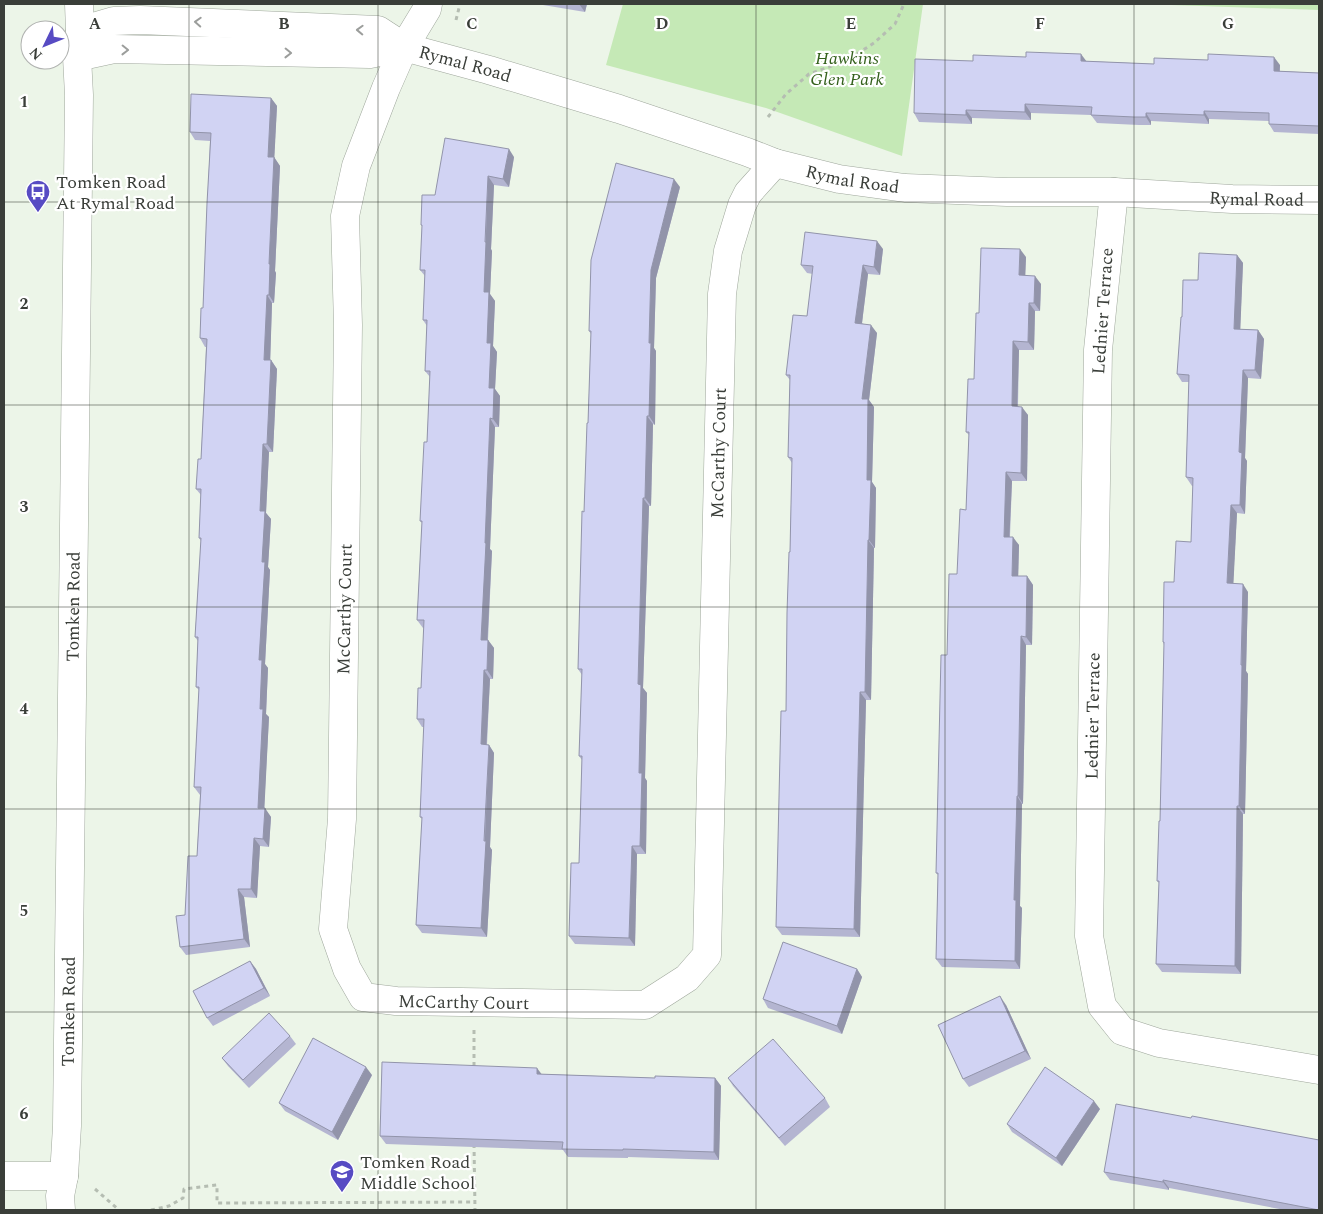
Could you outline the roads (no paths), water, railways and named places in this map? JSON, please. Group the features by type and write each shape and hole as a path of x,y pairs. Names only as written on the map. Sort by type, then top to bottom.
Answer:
{"street":[{"name":"Tomken Road","path":"61,1210 60,1196 64,1176 68,1106 80,4"},
{"path":"404,47 428,9 428,4"},
{"name":"Rymal Road","path":"79,44 114,49 370,54 404,47 619,109 775,163 840,179 905,188 1007,192 1114,192 1232,199 1319,200"},
{"name":"McCarthy Court","path":"404,47 356,166 345,216 348,325 342,819 334,928 347,969 363,997 396,1001 645,1005 687,978 707,955 722,294 728,251 742,205 748,193 775,163"},
{"name":"Lednier Terrace","path":"1114,192 1098,350 1089,916 1089,936 1102,1006 1122,1031 1159,1043 1319,1070"},
{"path":"4,1176 64,1176"}],"place":[{"name":"Tomken Road At Rymal Road","path":"38,213"},
{"name":"Tomken Road Middle School","path":"342,1193"}],"park label":[{"name":"Hawkins Glen Park","path":"847,68"}]}
